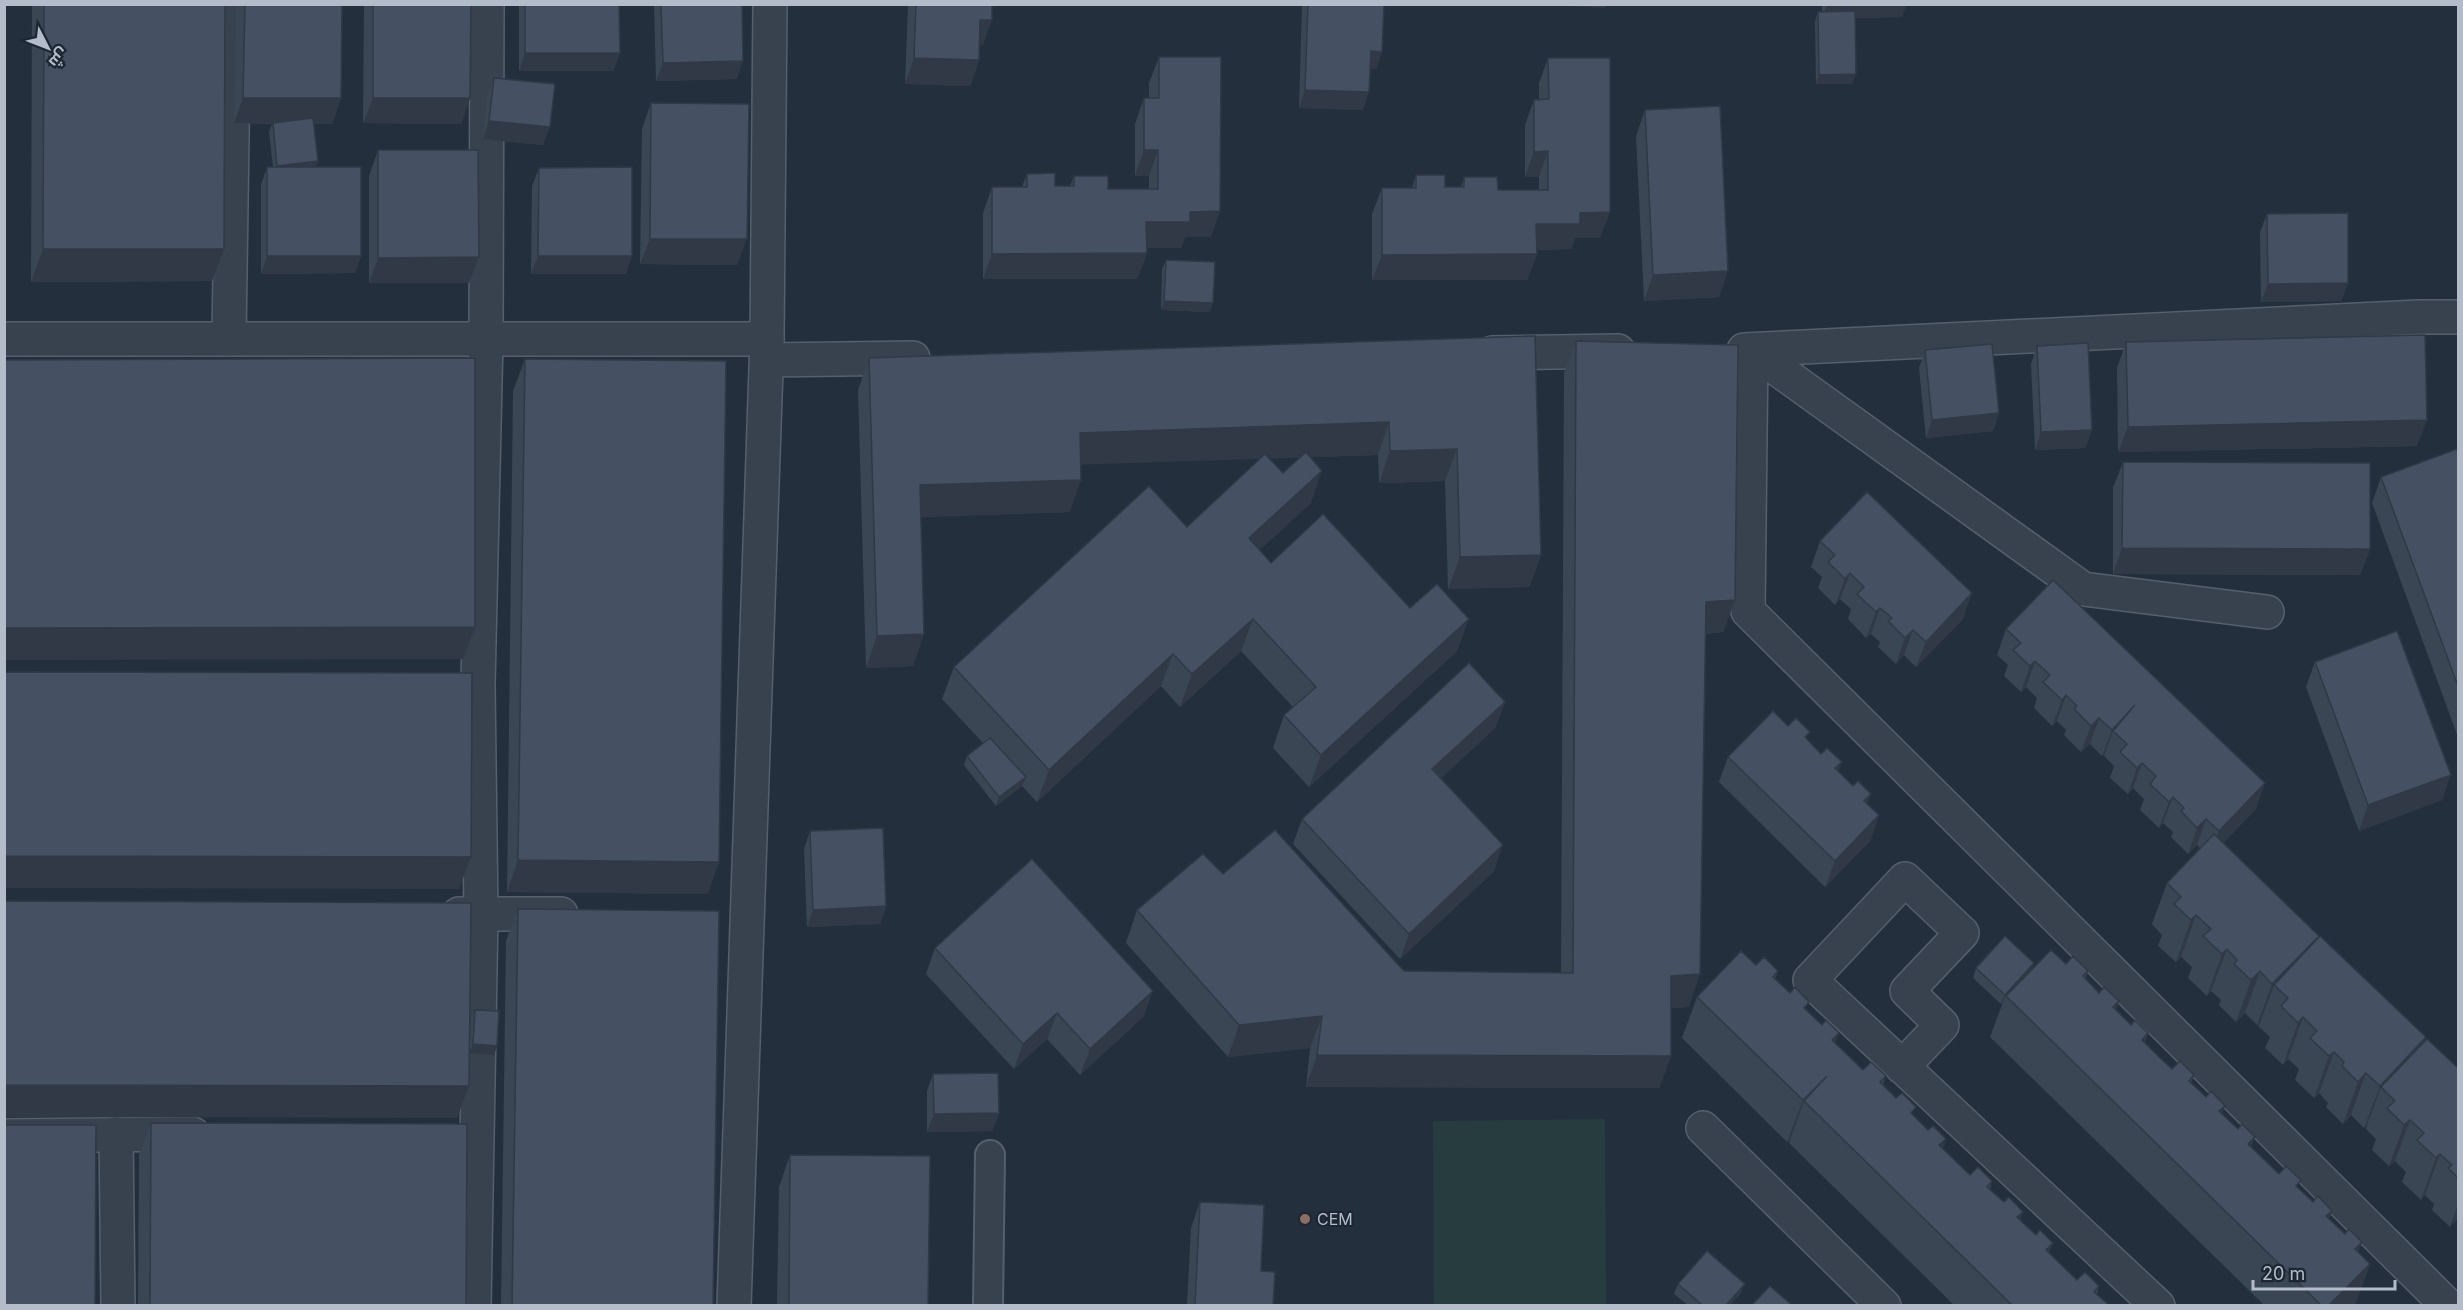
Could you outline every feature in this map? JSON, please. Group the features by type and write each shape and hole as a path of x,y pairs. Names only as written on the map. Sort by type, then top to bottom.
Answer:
{"street":[{"path":"229,339 234,4"},
{"path":"474,1305 481,914 478,685 486,339 487,4"},
{"path":"734,1305 767,349 770,4"},
{"path":"1716,350 2458,317"},
{"path":"4,339 486,339 944,358"},
{"path":"1751,350 2083,589 2267,612"},
{"path":"1751,350 1748,612 2448,1305"},
{"path":"1466,353 1644,351"},
{"path":"442,685 478,685"},
{"path":"1902,1066 1942,1025 1907,992 1962,933 1905,879 1810,980 1902,1066 2158,1305"},
{"path":"434,914 585,914"},
{"path":"713,914 748,914"},
{"path":"1703,1128 1884,1305"},
{"path":"116,1134 118,1305"},
{"path":"4,1136 220,1134"},
{"path":"442,1135 477,1135"}],"lane":[{"path":"988,1305 990,1155"}],"green space":[{"path":"1605,1119 1606,1305 1434,1305 1433,1121"}],"building":[{"path":"44,4 225,4 224,249 43,249"},
{"path":"245,4 342,4 341,98 243,98"},
{"path":"373,4 471,4 470,98 373,98"},
{"path":"525,4 619,4 620,53 525,53"},
{"path":"661,4 742,4 743,61 663,63"},
{"path":"916,4 992,4 992,20 980,20 979,60 914,58"},
{"path":"1308,4 1384,4 1382,52 1371,51 1369,92 1305,90"},
{"path":"1855,11 1856,74 1819,75 1818,12"},
{"path":"1159,57 1221,57 1220,211 1190,212 1190,222 1146,222 1147,253 992,254 992,187 1027,187 1027,174 1055,173 1055,186 1074,186 1074,176 1108,176 1108,189 1158,189 1158,150 1144,150 1144,98 1159,98"},
{"path":"1548,58 1610,58 1610,212 1580,213 1580,224 1536,224 1537,254 1382,255 1382,188 1416,188 1416,175 1445,175 1445,187 1464,187 1464,177 1497,177 1498,190 1548,190 1548,151 1534,152 1534,100 1549,99"},
{"path":"494,78 555,84 550,127 489,121"},
{"path":"651,103 749,104 747,239 650,239"},
{"path":"1720,106 1728,271 1653,275 1645,110"},
{"path":"313,118 318,161 277,166 273,123"},
{"path":"378,150 478,150 479,257 378,258"},
{"path":"267,167 361,167 361,256 267,256"},
{"path":"632,167 632,256 538,256 539,168"},
{"path":"2348,213 2348,283 2268,284 2267,214"},
{"path":"1166,260 1215,262 1213,303 1164,301"},
{"path":"2425,335 2427,420 2128,427 2126,342"},
{"path":"1535,336 1541,555 1460,557 1457,449 1390,451 1389,422 1080,433 1081,480 920,485 924,634 877,636 869,358"},
{"path":"1576,341 1738,345 1735,600 1706,602 1700,974 1671,976 1671,1056 1317,1055 1322,1016 1239,1025 1137,910 1203,854 1223,874 1275,830 1404,971 1573,973"},
{"path":"2088,343 2092,430 2041,432 2037,346"},
{"path":"1992,344 1999,413 1932,420 1925,350"},
{"path":"475,358 475,627 4,628 4,360"},
{"path":"525,359 726,361 719,862 518,860"},
{"path":"2457,449 2458,454 2458,686 2381,477"},
{"path":"1306,452 1322,471 1249,538 1271,563 1323,514 1410,608 1437,584 1469,619 1321,755 1284,715 1316,687 1253,619 1192,674 1173,654 1049,770 954,667 1149,486 1187,527 1265,454 1283,473"},
{"path":"2123,462 2370,463 2370,549 2122,548"},
{"path":"1867,492 1972,593 1926,642 1913,630 1905,638 1888,621 1892,618 1880,608 1876,612 1857,594 1864,587 1850,573 1845,579 1828,562 1835,555 1820,541"},
{"path":"2053,580 2265,783 2219,831 2206,819 2197,828 2181,811 2184,808 2173,797 2169,802 2150,784 2156,776 2142,763 2137,768 2120,752 2127,744 2113,731 2135,705 2112,730 2099,718 2091,726 2074,709 2077,706 2066,695 2062,700 2043,682 2050,675 2035,661 2030,666 2013,650 2021,643 2006,629"},
{"path":"2397,631 2451,775 2368,805 2315,662"},
{"path":"1469,663 1505,702 1432,769 1503,845 1409,934 1302,819"},
{"path":"4,672 472,673 471,857 4,856"},
{"path":"1773,711 1788,726 1796,718 1810,732 1805,737 1821,754 1827,748 1842,762 1835,768 1853,786 1858,781 1871,794 1864,801 1879,815 1835,861 1728,757"},
{"path":"990,738 1026,777 999,797 967,756"},
{"path":"883,828 886,906 813,910 810,831"},
{"path":"2214,834 2319,936 2272,984 2260,971 2251,980 2234,964 2237,960 2227,949 2222,954 2203,936 2211,929 2196,915 2191,920 2174,904 2181,897 2167,883"},
{"path":"1032,859 1153,991 1090,1049 1057,1013 1023,1044 935,948"},
{"path":"4,901 471,903 469,1086 4,1085"},
{"path":"518,909 719,911 713,1305 512,1305"},
{"path":"2005,936 2034,963 2005,995 1976,968"},
{"path":"2320,936 2426,1037 2380,1086 2366,1073 2358,1082 2342,1066 2344,1062 2334,1052 2329,1056 2310,1038 2317,1031 2303,1017 2298,1023 2281,1006 2288,998 2274,985"},
{"path":"2051,950 2066,964 2073,956 2088,971 2083,976 2099,993 2104,987 2119,1001 2113,1007 2131,1025 2135,1020 2148,1033 2142,1040 2157,1055 2172,1069 2180,1061 2194,1075 2189,1081 2206,1097 2211,1091 2225,1106 2219,1111 2238,1129 2242,1124 2255,1137 2248,1144 2279,1174 2286,1166 2301,1180 2296,1186 2313,1202 2318,1196 2332,1211 2326,1216 2345,1234 2349,1229 2362,1242 2355,1249 2370,1264 2329,1305 2321,1305 2006,996"},
{"path":"1741,951 1756,965 1764,957 1778,971 1773,977 1790,993 1795,987 1809,1002 1804,1008 1822,1025 1826,1020 1839,1033 1832,1040 1863,1070 1871,1062 1886,1076 1880,1082 1896,1098 1902,1093 1916,1107 1911,1113 1928,1130 1933,1126 1946,1139 1939,1145 1970,1175 1978,1167 1992,1181 1987,1187 2004,1202 2009,1197 2023,1212 2017,1217 2036,1235 2040,1230 2053,1243 2046,1250 2077,1280 2085,1272 2099,1286 2094,1292 2109,1305 2012,1305 1804,1101 1827,1076 1803,1100 1697,997"},
{"path":"475,1010 499,1011 497,1046 473,1044"},
{"path":"2427,1039 2458,1068 2458,1178 2448,1168 2452,1165 2440,1154 2436,1158 2417,1140 2424,1133 2410,1120 2404,1125 2387,1108 2395,1101 2381,1087"},
{"path":"998,1073 999,1113 934,1114 933,1074"},
{"path":"151,1123 467,1124 466,1305 150,1305"},
{"path":"4,1125 96,1125 95,1305 4,1305"},
{"path":"790,1155 930,1156 928,1305 789,1305"},
{"path":"1200,1202 1264,1205 1261,1271 1275,1272 1273,1305 1195,1305"},
{"path":"1707,1251 1745,1284 1726,1305 1702,1305 1678,1284"},
{"path":"1770,1286 1792,1305 1752,1305"}],"place":[{"name":"CEM","path":"1305,1219"}]}
